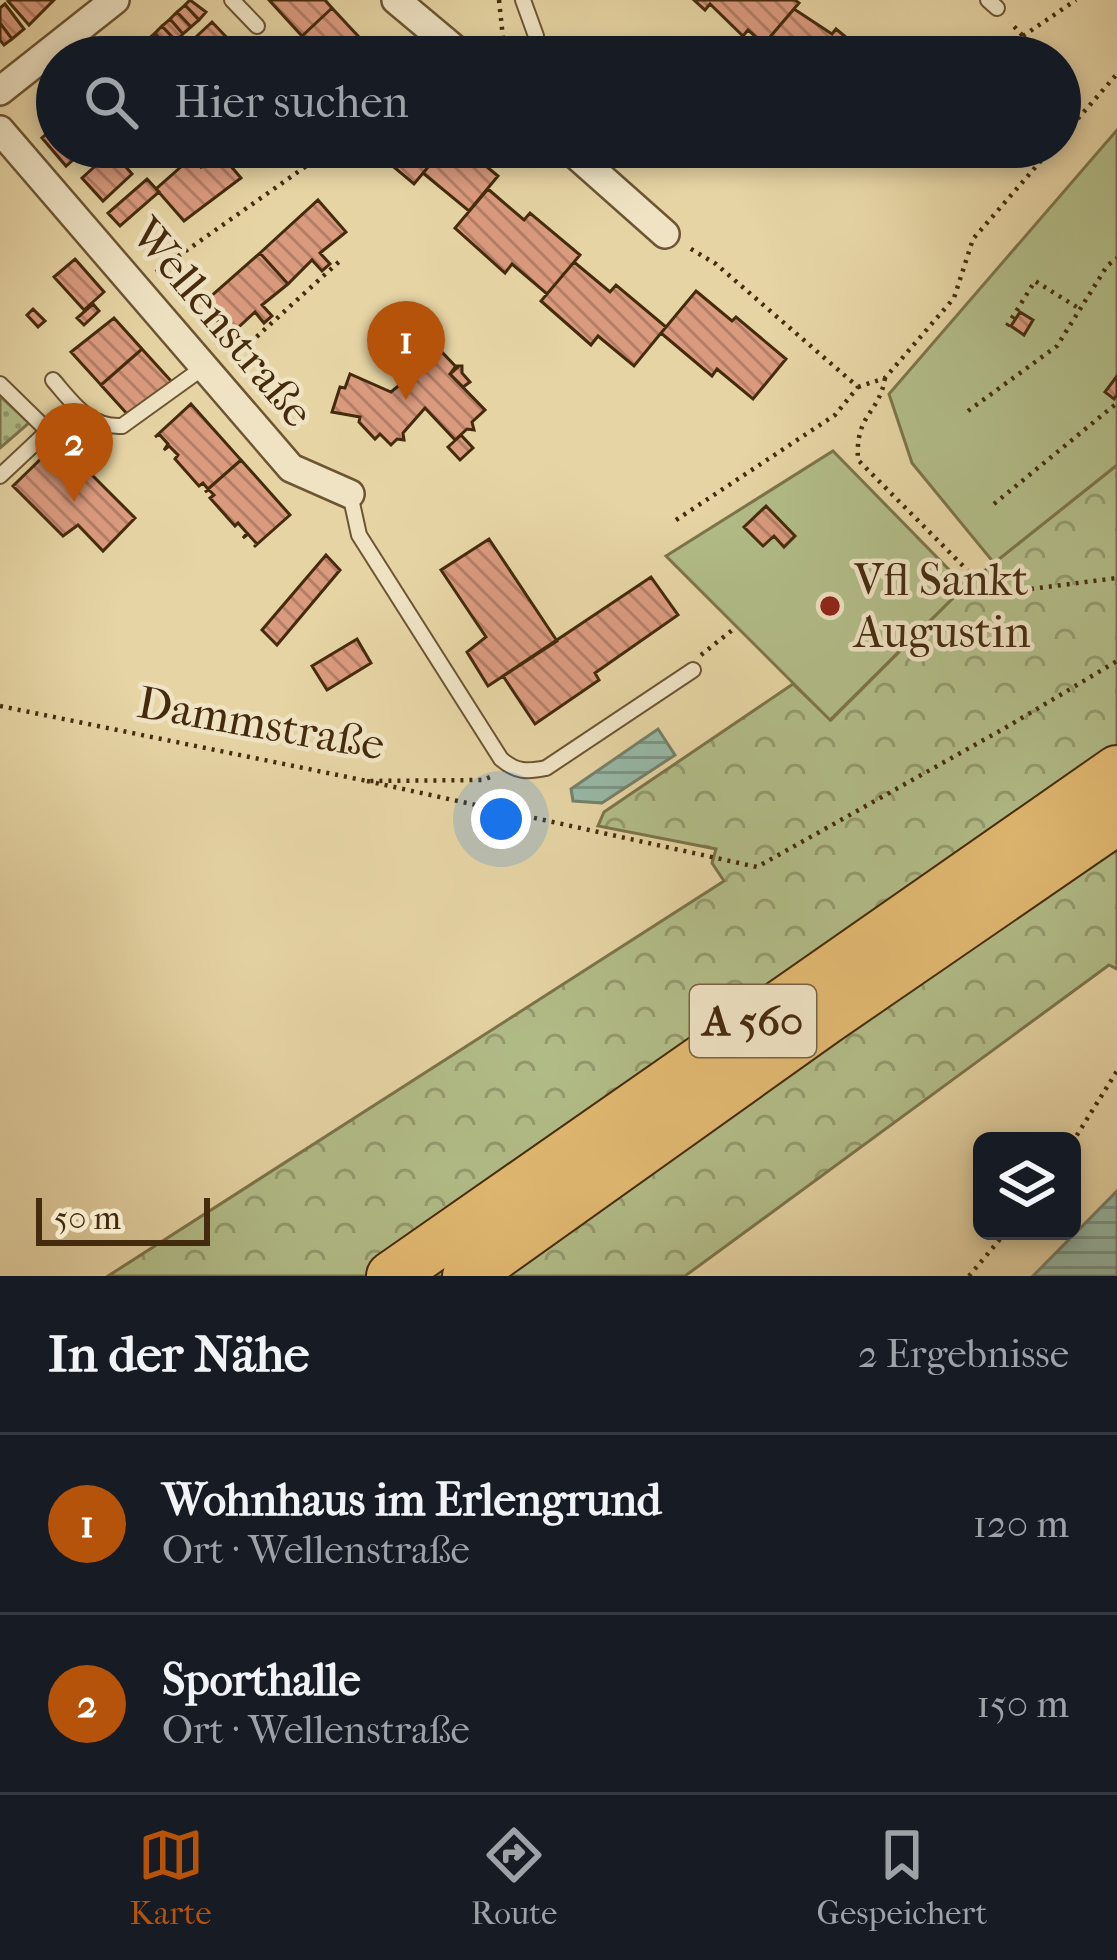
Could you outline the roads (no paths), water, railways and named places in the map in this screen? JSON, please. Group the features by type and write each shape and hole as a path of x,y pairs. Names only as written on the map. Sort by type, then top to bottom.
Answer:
{"highway":[{"name":"A 560","path":"392,1276 1117,770"},
{"name":"A 560","path":"467,1276 1117,820"}],"street":[{"path":"70,36 115,0"},
{"path":"397,0 439,36"},
{"path":"0,91 36,63"},
{"name":"Wellenstraße","path":"0,130 291,468 350,494"},
{"path":"591,168 665,234"}],"lane":[{"path":"232,0 257,26"},
{"path":"523,0 536,36"},
{"path":"52,380 76,408 97,423 122,426 208,372"},
{"path":"0,384 48,430 0,476"},
{"path":"350,494 359,535 501,759 512,769 546,768 693,670"}],"place":[{"name":"Wohnhaus im Erlengrund","path":"406,400"},
{"name":"Sporthalle","path":"74,502"},
{"name":"Vfl Sankt Augustin","path":"830,606"}]}
